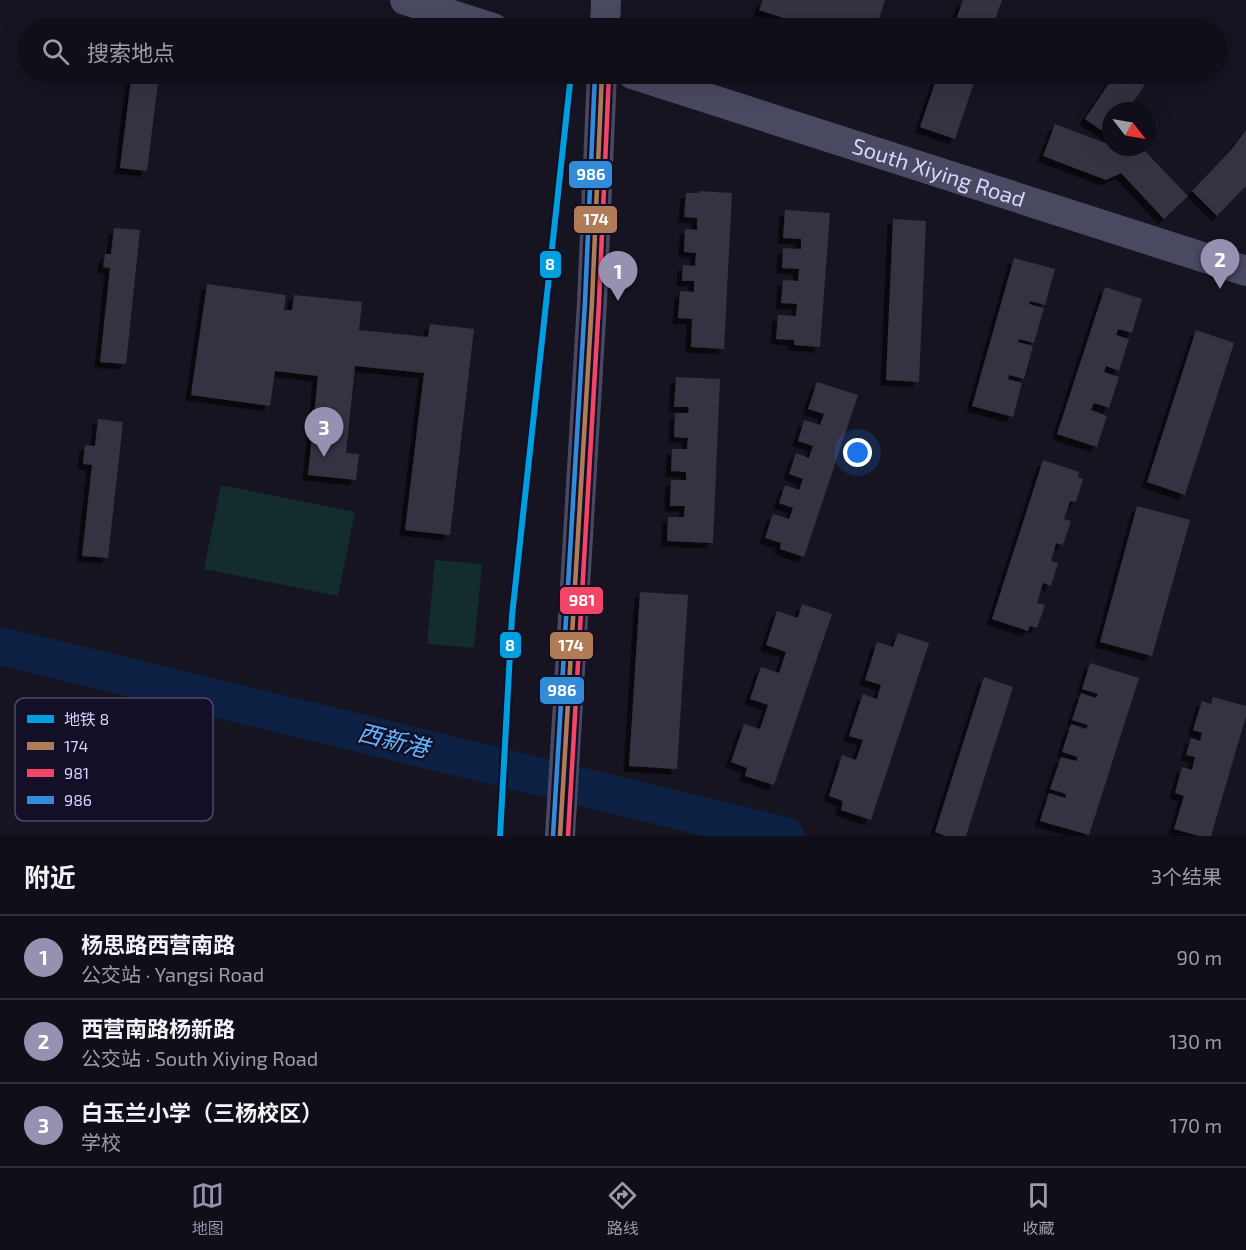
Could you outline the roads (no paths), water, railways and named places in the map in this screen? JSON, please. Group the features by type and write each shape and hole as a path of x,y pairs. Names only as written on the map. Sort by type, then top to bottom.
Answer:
{"street":[{"path":"405,0 462,18"},
{"path":"605,18 606,0"},
{"path":"560,836 592,302 602,84"},
{"name":"South Xiying Road","path":"663,84 1246,271"}],"waterway":[{"name":"西新港","path":"0,646 785,836"}],"metro line":[{"name":"8","path":"500,836 512,616 570,84"}],"place":[{"name":"西营南路杨新路","path":"1220,289"},
{"name":"杨思路西营南路","path":"618,301"},
{"name":"白玉兰小学（三杨校区）","path":"324,457"}]}
